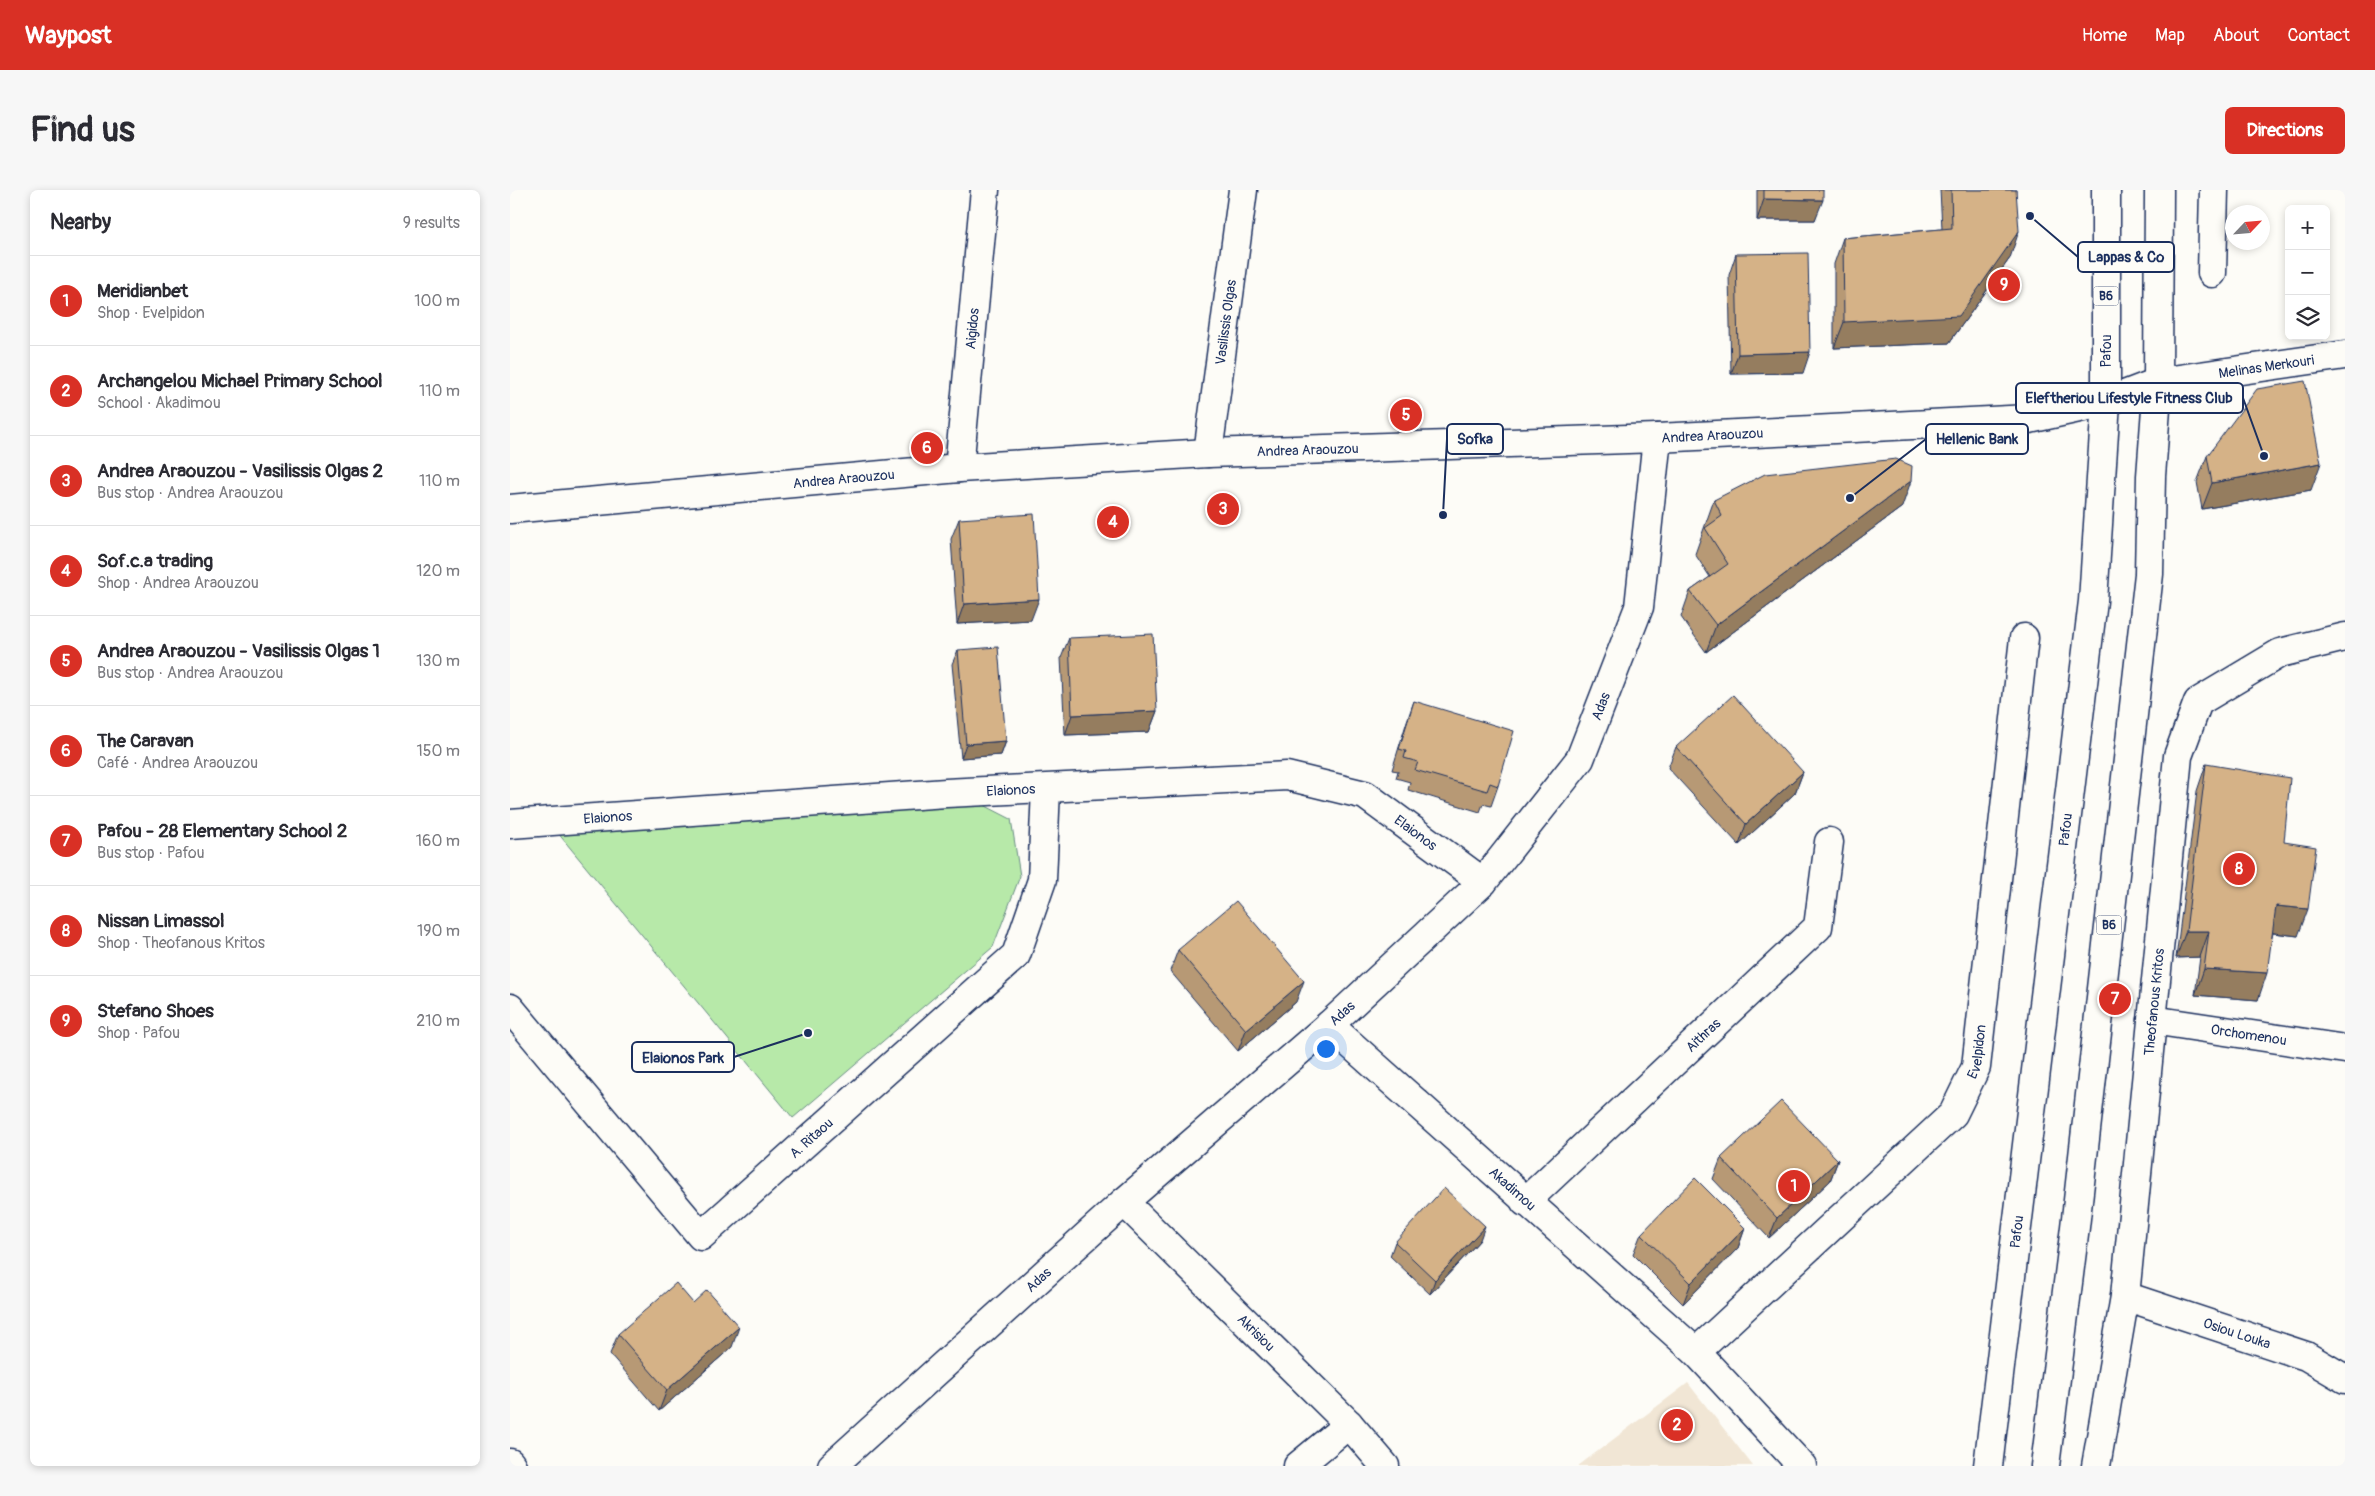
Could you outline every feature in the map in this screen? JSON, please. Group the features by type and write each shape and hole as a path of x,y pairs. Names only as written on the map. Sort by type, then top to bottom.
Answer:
{"street":[{"name":"Aigidos","path":"959,468 985,190"},
{"name":"Vasilissis Olgas","path":"1208,453 1243,190"},
{"name":"Pafou","path":"1988,1466 2093,601 2106,402 2106,190"},
{"name":"B6","path":"2046,1466 2149,574 2151,476 2158,382 2158,190"},
{"path":"2212,273 2214,190"},
{"name":"Melinas Merkouri","path":"2106,402 2158,382 2345,355"},
{"name":"Andrea Araouzou","path":"510,509 959,468 1208,453 1657,438 2029,419 2106,402"},
{"name":"Adas","path":"832,1466 1124,1202 1328,1025 1483,882 1580,759 1584,750 1639,607 1657,438"},
{"name":"Theofanous Kritos","path":"2096,1466 2125,1296 2178,756 2198,702 2280,653 2345,637"},
{"name":"Evelpidon","path":"1696,1352 1953,1114 1976,1067 2024,638"},
{"name":"Elaionos","path":"510,824 946,793 1287,776 1365,795 1483,882"},
{"name":"A. Ritaou","path":"510,1008 701,1236 1016,955 1042,880 1046,789"},
{"name":"Aithras","path":"1525,1202 1818,927 1829,842"},
{"name":"Orchomenou","path":"2152,1020 2345,1048"},
{"name":"Akadimou","path":"1328,1025 1696,1352 1802,1466"},
{"name":"Akrisiou","path":"1124,1202 1349,1424 1385,1466"},
{"name":"Osiou Louka","path":"2125,1296 2306,1356 2345,1379"},
{"path":"1298,1466 1349,1424"}],"shaded area":[{"path":"1688,1383 1753,1466 1578,1466"}],"green space":[{"path":"978,802 1011,819 1020,876 993,947 793,1118 557,832"}],"building":[{"path":"1764,190 1823,190 1823,200 1764,199"},
{"path":"1951,190 2016,190 2019,231 1959,316 1844,322 1843,238 1952,228"},
{"path":"1808,253 1810,352 1738,354 1736,254"},
{"path":"2305,381 2321,463 2212,483 2207,456 2257,389"},
{"path":"1896,459 1912,466 1911,481 1716,625 1690,591 1728,564 1705,528 1722,516 1714,500 1765,474"},
{"path":"1034,514 1039,599 964,604 959,519"},
{"path":"1153,634 1157,711 1072,715 1069,638"},
{"path":"998,647 1006,741 966,744 958,650"},
{"path":"1733,695 1803,772 1746,824 1676,747"},
{"path":"1414,701 1514,731 1498,786 1490,783 1487,791 1415,770 1418,762 1404,758 1406,751 1399,749"},
{"path":"2206,764 2290,778 2284,842 2316,847 2308,909 2276,906 2267,973 2204,969 2209,931 2186,931"},
{"path":"1236,901 1304,981 1246,1030 1178,950"},
{"path":"1781,1101 1838,1160 1777,1218 1721,1158"},
{"path":"1695,1178 1745,1228 1691,1283 1641,1234"},
{"path":"1444,1188 1485,1226 1435,1280 1395,1242"},
{"path":"676,1283 693,1303 707,1290 739,1327 667,1390 618,1334"}],"place":[{"name":"Lappas & Co","path":"2030,216"},
{"name":"Stefano Shoes","path":"2004,285"},
{"name":"Andrea Araouzou - Vasilissis Olgas 1","path":"1406,415"},
{"name":"The Caravan","path":"927,448"},
{"name":"Eleftheriou Lifestyle Fitness Club","path":"2264,456"},
{"name":"Hellenic Bank","path":"1850,498"},
{"name":"Andrea Araouzou - Vasilissis Olgas 2","path":"1223,509"},
{"name":"Sofka","path":"1443,515"},
{"name":"Sof.c.a trading","path":"1113,522"},
{"name":"Nissan Limassol","path":"2239,869"},
{"name":"Pafou - 28 Elementary School 2","path":"2115,999"},
{"name":"Elaionos Park","path":"808,1033"},
{"name":"Meridianbet","path":"1794,1186"},
{"name":"Archangelou Michael Primary School","path":"1677,1425"}]}
